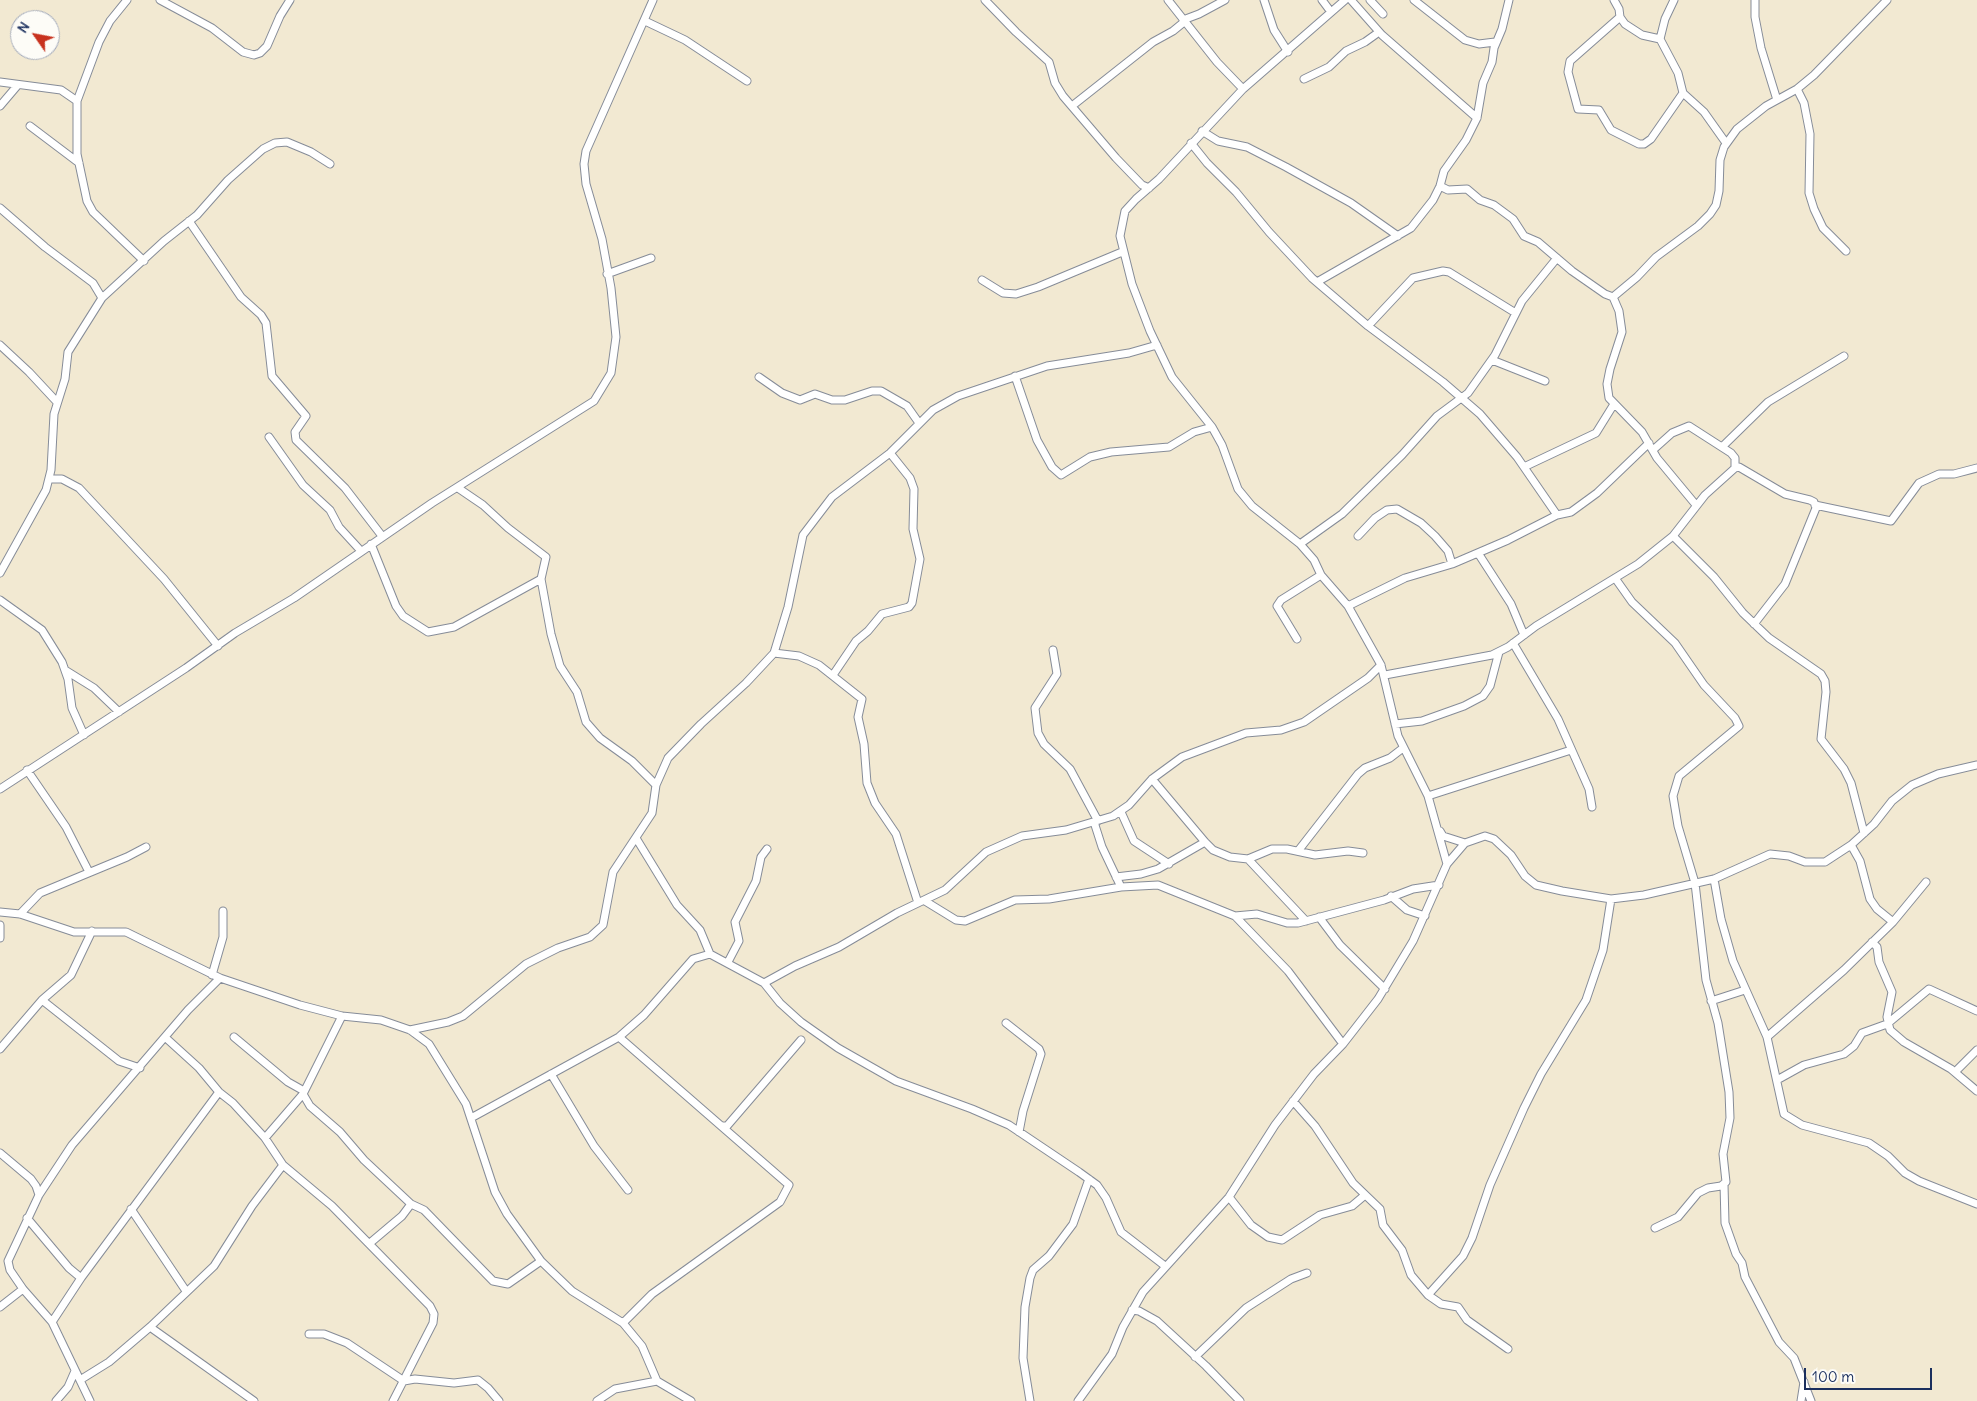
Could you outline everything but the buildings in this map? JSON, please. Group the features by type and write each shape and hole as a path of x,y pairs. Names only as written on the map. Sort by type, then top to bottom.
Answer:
{"street":[{"path":"127,0 110,21 103,35 77,102 79,163 87,201 93,212 144,261"},
{"path":"160,0 212,28 243,52 254,55 260,53 267,46 280,16 290,0"},
{"path":"0,789 294,598 382,536 588,407 598,396 611,373 616,337 602,239 586,184 584,164 586,151 653,0"},
{"path":"985,0 1049,62 1055,83 1072,106 1116,158 1142,185 1149,188"},
{"path":"1168,0 1217,62 1243,89"},
{"path":"1072,106 1153,42 1184,21 1225,0"},
{"path":"1264,0 1274,30 1288,52"},
{"path":"1322,0 1331,12"},
{"path":"1345,0 1288,52 1243,89 1125,211 1120,226 1122,252 1139,307 1172,377 1212,427 1222,445 1242,495 1264,517 1300,544 1314,560 1322,575 1348,606 1381,665 1402,748 1428,796 1447,864"},
{"path":"1351,0 1379,32 1477,118"},
{"path":"1370,0 1383,14"},
{"path":"1414,0 1465,40 1479,44 1496,42"},
{"path":"1317,282 1398,236 1416,222 1440,186 1444,171 1466,140 1477,118 1483,83 1492,62 1496,42 1502,29 1508,0"},
{"path":"1614,0 1620,17 1631,29 1660,39"},
{"path":"1674,0 1661,30 1660,39 1678,73 1683,93 1704,112 1721,139 1726,143"},
{"path":"1755,0 1755,18 1761,48 1777,100"},
{"path":"1613,297 1637,277 1656,257 1698,226 1710,214 1716,205 1719,192 1720,160 1726,143 1746,121 1797,89 1830,60 1887,0"},
{"path":"1620,17 1568,64 1575,105 1578,109 1600,110 1611,130 1638,144 1644,144 1651,139 1683,93"},
{"path":"645,21 685,40 747,81"},
{"path":"1304,79 1329,67 1346,51 1365,42 1379,32"},
{"path":"0,82 17,86 35,85 61,90 77,102"},
{"path":"0,106 17,86"},
{"path":"1797,89 1804,104 1810,134 1809,193 1823,228 1846,251"},
{"path":"30,126 79,163"},
{"path":"1202,131 1218,141 1248,147 1286,166 1351,203 1398,236"},
{"path":"0,572 37,508 49,480 56,402 65,379 68,352 102,298 197,215 214,195 254,156 269,146 287,142 311,152 330,164"},
{"path":"1191,142 1207,163 1317,282 1368,326 1462,398 1487,422 1524,468 1557,515"},
{"path":"1440,186 1448,190 1466,189 1480,200 1494,205 1513,219 1524,236 1538,242 1605,294 1613,297 1619,311 1622,332 1607,384 1609,398 1642,432 1696,505"},
{"path":"0,208 46,247 94,283 102,298"},
{"path":"188,221 241,297 261,315 266,323 272,376 306,416 295,432 296,440 345,488 382,536"},
{"path":"982,280 1003,293 1016,294 1122,252"},
{"path":"607,274 651,258"},
{"path":"1300,544 1342,514 1402,455 1433,420 1462,398 1482,376 1492,360 1514,312 1557,258"},
{"path":"1368,326 1404,285 1413,278 1443,271 1449,272 1514,312"},
{"path":"0,345 30,372 56,402"},
{"path":"410,1030 448,1022 463,1016 526,964 597,932 606,918 613,872 652,813 656,785 668,758 700,724 746,684 774,653 788,607 803,535 827,501 890,453 933,410 958,396 1047,366 1129,353 1157,345"},
{"path":"1723,446 1768,402 1844,356"},
{"path":"1492,360 1545,382"},
{"path":"1015,376 1037,440 1052,467 1061,474 1090,457 1111,452 1169,447 1194,432 1212,427"},
{"path":"759,377 782,394 800,400 815,394 832,400 845,400 872,391 881,391 907,406 919,423"},
{"path":"1524,468 1596,433 1614,404"},
{"path":"1348,606 1405,578 1452,564 1557,515 1570,512 1597,493 1651,446 1672,433 1689,426 1723,446 1735,458 1735,468 1696,505 1674,536 1638,564 1499,652 1385,675"},
{"path":"269,437 303,485 330,510 339,527 361,551"},
{"path":"833,675 856,641 868,631 882,614 908,608 912,603 920,559 912,518 914,489 910,478 890,453"},
{"path":"1735,468 1744,469 1776,490 1810,500 1815,505 1888,522 1891,522 1919,483 1939,474 1954,474 1977,468"},
{"path":"49,480 62,479 79,488 164,579 218,646"},
{"path":"458,488 483,505 514,533 546,556 541,579 550,634 560,666 576,692 586,722 600,738 632,761 656,785"},
{"path":"1754,624 1785,584 1815,511 1815,505"},
{"path":"1358,536 1375,518 1392,508 1397,509 1421,523 1435,536 1448,551 1452,564"},
{"path":"1674,536 1714,576 1733,602 1754,624 1769,638 1821,674 1825,681 1826,692 1821,738 1851,783 1864,833"},
{"path":"371,544 396,606 403,616 428,632 454,627 541,579"},
{"path":"1478,553 1510,604 1524,635"},
{"path":"1297,639 1277,606 1281,600 1322,575"},
{"path":"1615,578 1632,602 1676,643 1704,685 1739,722 1737,731 1694,762 1680,776 1673,796 1678,826 1695,883 1706,980 1718,1023 1731,1112 1724,1145 1725,1223 1742,1263 1745,1277 1779,1342 1794,1358 1811,1401"},
{"path":"0,600 42,630 65,670 72,708 84,735"},
{"path":"1513,643 1558,719 1589,789 1592,807"},
{"path":"1053,650 1058,674 1035,708 1038,733 1044,744 1070,769 1096,822 1102,847 1121,887"},
{"path":"1395,724 1422,721 1464,706 1483,696 1490,686 1499,652"},
{"path":"774,653 806,658 833,675 862,699 858,716 864,744 867,783 875,803 892,825 921,902 956,920 964,921 1015,900 1049,899 1121,887 1158,885 1235,916 1288,972 1343,1044"},
{"path":"764,983 799,964 839,948 953,884 986,852 1015,839 1096,822 1121,812 1152,779 1171,763 1207,746 1246,733 1281,730 1304,722 1368,678 1381,665"},
{"path":"65,670 94,688 119,712"},
{"path":"1298,851 1358,774 1365,768 1390,758 1402,748"},
{"path":"1428,796 1571,750"},
{"path":"1078,1401 1112,1354 1132,1310 1143,1292 1229,1197 1275,1125 1293,1101 1314,1074 1363,1020 1385,989 1425,916 1447,864 1464,843 1485,836 1503,847 1530,882 1562,892 1610,899 1644,895 1714,879 1770,854 1789,856 1805,862 1826,862 1851,845 1874,824 1892,801 1912,784 1945,772 1977,765"},
{"path":"27,770 66,827 89,872"},
{"path":"1152,779 1205,842 1224,855 1248,859 1272,849 1298,851 1315,855 1348,851 1363,854"},
{"path":"1121,812 1134,841 1169,864"},
{"path":"1438,829 1443,836 1464,843"},
{"path":"636,838 677,904 700,930 710,954"},
{"path":"1116,877 1141,874 1169,864 1205,842"},
{"path":"1851,845 1860,861 1870,899 1877,909 1893,922"},
{"path":"20,914 40,893 126,857 146,846"},
{"path":"728,962 739,941 734,922 756,881 761,857 767,849"},
{"path":"1248,859 1306,921"},
{"path":"1714,879 1733,961 1767,1037 1784,1114 1795,1122 1869,1143 1882,1151 1905,1173 1919,1181 1977,1204"},
{"path":"1767,1037 1844,970 1893,922 1926,882"},
{"path":"1235,916 1257,914 1287,923 1306,921 1413,889 1439,885"},
{"path":"1391,896 1407,910 1425,916"},
{"path":"1428,1294 1463,1256 1472,1238 1490,1185 1524,1108 1586,1000 1603,950 1610,899"},
{"path":"212,975 223,937 223,911"},
{"path":"0,912 20,914 64,930 126,932 220,978 342,1016 381,1020 410,1030 429,1044 466,1104 495,1192 507,1214 540,1261 572,1291 623,1322 642,1346 657,1381 690,1401"},
{"path":"1319,917 1340,945 1385,989"},
{"path":"0,925 2,932 0,938"},
{"path":"0,1049 42,1000 76,969 92,931"},
{"path":"1872,942 1877,947 1879,962 1892,992 1887,1024 1896,1036 1955,1072 1977,1091"},
{"path":"471,1118 551,1074 581,1060 619,1037 644,1015 693,959 710,954 764,983 771,993 801,1022 838,1048 896,1081 972,1108 1009,1125 1089,1179 1096,1185 1109,1203 1116,1224 1121,1232 1165,1266"},
{"path":"90,1401 52,1322 23,1289 10,1270 8,1261 39,1195 72,1145 166,1038 188,1010 220,978"},
{"path":"1776,1080 1804,1065 1844,1054 1854,1046 1858,1037 1866,1029 1887,1024 1929,989 1977,1011"},
{"path":"1711,1001 1745,990"},
{"path":"42,1000 119,1061 140,1068"},
{"path":"265,1138 304,1092 342,1016"},
{"path":"1006,1024 1039,1049 1041,1054 1023,1111 1019,1132"},
{"path":"234,1037 288,1082 304,1092 310,1106 340,1132 364,1160 411,1204 424,1210 493,1281 508,1284 540,1261"},
{"path":"619,1037 789,1185 780,1202 652,1294 623,1322"},
{"path":"166,1038 199,1068 219,1092 233,1103 265,1138 283,1164 332,1206 430,1306 434,1314 433,1323 393,1401"},
{"path":"723,1126 727,1126 801,1040"},
{"path":"1955,1072 1977,1050"},
{"path":"551,1074 594,1146 628,1190"},
{"path":"52,1322 81,1278 219,1092"},
{"path":"1293,1101 1315,1126 1353,1182 1380,1209 1383,1225 1402,1250 1411,1275 1428,1294 1441,1304 1458,1307 1468,1320 1508,1349"},
{"path":"0,1153 31,1179 39,1195"},
{"path":"80,1380 109,1362 150,1327 222,1256 252,1206 283,1164"},
{"path":"1030,1401 1023,1358 1025,1308 1030,1278 1033,1270 1049,1256 1073,1224 1089,1179"},
{"path":"1655,1228 1678,1217 1698,1193 1724,1184"},
{"path":"1229,1197 1251,1224 1268,1237 1282,1240 1320,1215 1352,1206 1365,1195"},
{"path":"370,1243 402,1216 411,1204"},
{"path":"131,1210 186,1291"},
{"path":"27,1218 69,1268 81,1278"},
{"path":"1195,1357 1246,1308 1285,1282 1307,1273"},
{"path":"0,1307 23,1289"},
{"path":"1132,1310 1139,1311 1157,1321 1240,1401"},
{"path":"150,1327 178,1344 254,1401"},
{"path":"309,1334 324,1334 346,1343 404,1381 454,1383 478,1380 488,1388 498,1401"},
{"path":"56,1401 68,1387 75,1372"},
{"path":"597,1401 615,1389 657,1381"},
{"path":"1801,1401 1804,1382"}]}
